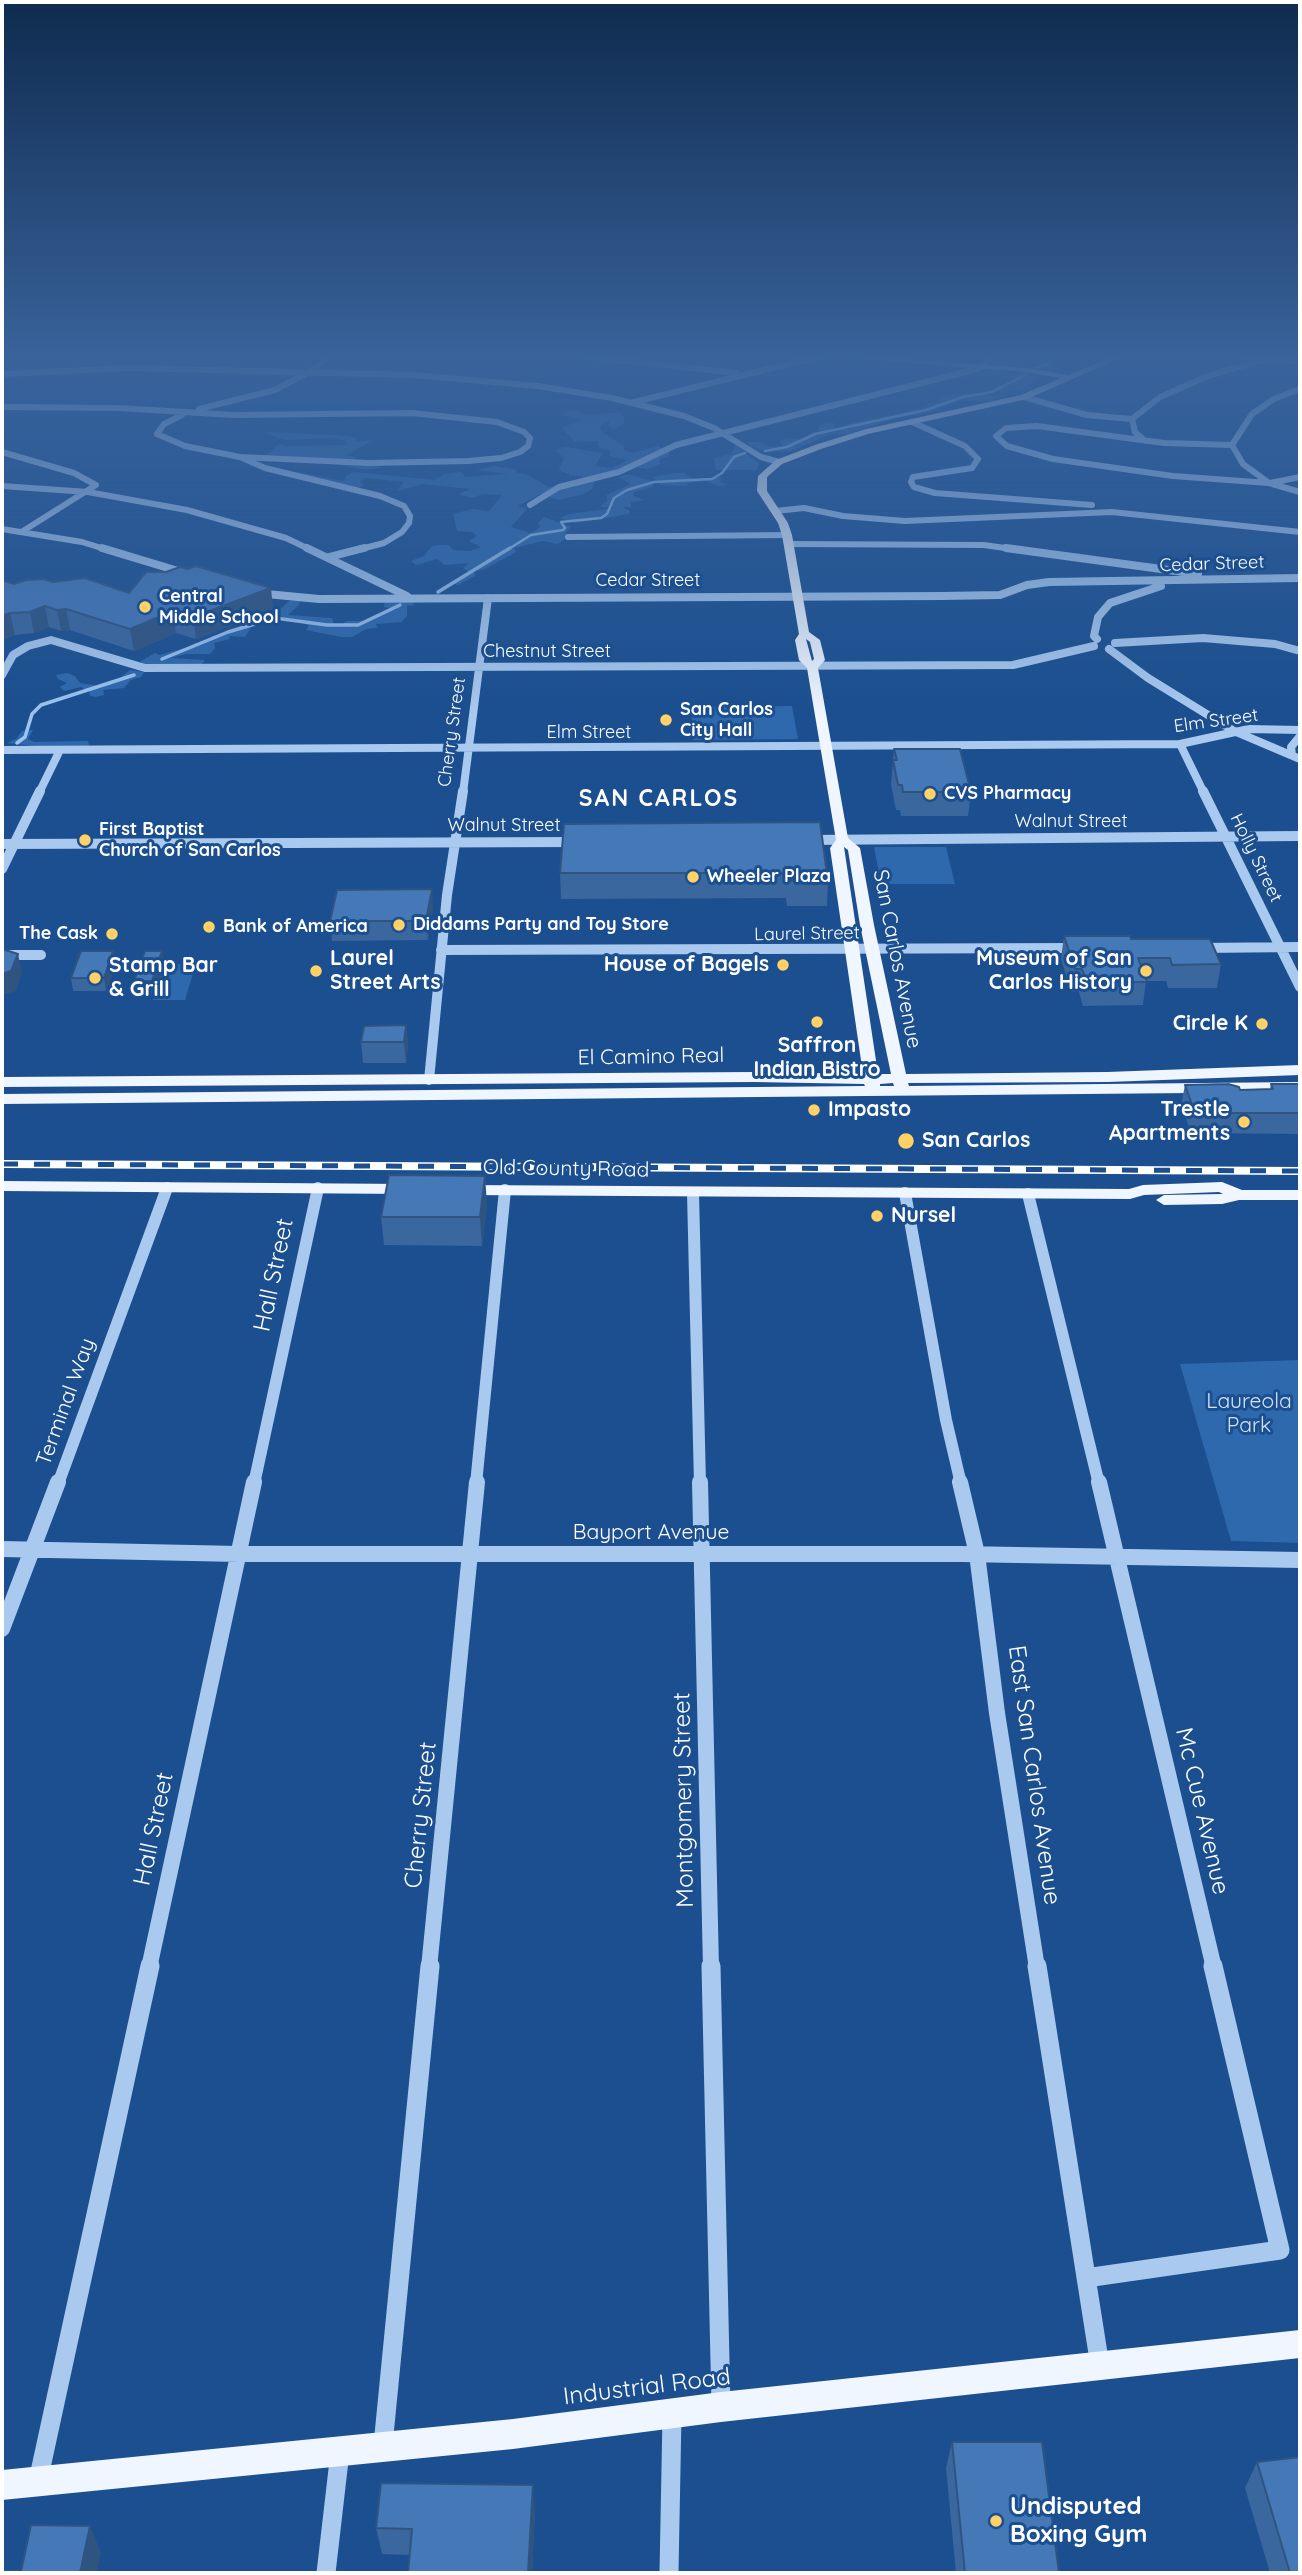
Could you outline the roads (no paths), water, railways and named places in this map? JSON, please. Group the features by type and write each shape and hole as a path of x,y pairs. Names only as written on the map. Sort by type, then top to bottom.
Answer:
{"main road":[{"name":"San Carlos Avenue","path":"765,475 762,491 783,523 788,539 804,634 800,640 804,660 812,667 827,746 842,840 836,848 872,1086"},
{"name":"San Carlos Avenue","path":"842,840 854,848 901,1085"},
{"name":"El Camino Real","path":"2,1099 422,1096 872,1086 1300,1070"},
{"name":"El Camino Real","path":"2,1083 429,1080 872,1086"},
{"path":"422,1096 429,1080"},
{"name":"El Camino Real","path":"901,1085 1300,1087"},
{"path":"2,1186 425,1189"},
{"name":"Old County Road","path":"452,1190 1130,1194 1143,1199 1173,1200 1222,1199 1239,1195 1300,1195"},
{"name":"Industrial Road","path":"2,2485 341,2449 513,2434 721,2407 1300,2344"}],"street":[{"path":"23,531 96,485 78,475"},
{"path":"294,475 391,499 404,506 410,516 409,523 402,532 384,543 329,557"},
{"path":"530,505 559,487 603,475"},
{"path":"925,475 913,477 911,482 914,487 935,493 1064,502 1122,513 1300,532"},
{"path":"1167,475 1269,483 1300,492"},
{"path":"1258,475 1269,483 1300,477"},
{"path":"2,486 88,492 187,510 286,538 410,598"},
{"path":"775,511 804,508 843,516 905,521 1045,513 1122,513"},
{"path":"2,528 82,542 201,578"},
{"path":"568,537 788,539 984,545 1228,579"},
{"path":"1143,566 1172,573 1175,578 1110,603 1098,618 1095,643 1112,646 1203,638 1275,644 1300,650"},
{"name":"Cedar Street","path":"247,591 302,598 1000,595 1027,585 1049,582 1300,578"},
{"name":"Cherry Street","path":"429,1080 441,950 481,668 488,598"},
{"name":"Chestnut Street","path":"5,661 28,646 51,640 145,668 1013,666 1095,643"},
{"path":"1112,646 1148,678 1234,731 1296,757"},
{"path":"2,675 5,661"},
{"name":"Elm Street","path":"2,750 1180,744 1234,731 1300,730"},
{"path":"1296,757 1292,747 1300,736"},
{"name":"Holly Street","path":"1180,744 1300,988"},
{"path":"2,869 60,750"},
{"name":"Walnut Street","path":"792,840 1300,836"},
{"name":"Walnut Street","path":"2,844 592,842"},
{"path":"1184,948 1300,947"},
{"name":"Laurel Street","path":"441,950 1088,948"},
{"path":"2,955 41,955"},
{"name":"Terminal Way","path":"2,1629 167,1188"},
{"name":"Hall Street","path":"38,2481 318,1188"},
{"name":"Cherry Street","path":"383,2445 505,1190"},
{"name":"Montgomery Street","path":"693,1193 721,2407"},
{"name":"East San Carlos Avenue","path":"905,1193 946,1420 977,1554 997,1713 1100,2366"},
{"name":"Mc Cue Avenue","path":"1028,1194 1117,1557 1280,2250 1086,2278"},
{"name":"Bayport Avenue","path":"2,1549 239,1554 977,1554 1300,1560"},
{"path":"669,2573 672,2415"},
{"path":"326,2573 341,2449"}],"waterway":[{"path":"507,550 531,535 563,530 565,528 561,522 601,518 607,514 614,498 627,490 654,482 712,479 718,475"},
{"path":"438,592 510,548"},
{"path":"162,659 228,632 275,618 327,625 358,625 400,605"},
{"path":"17,743 25,737 32,714 41,705 134,675"}],"railway":[{"path":"2,1164 1300,1171"}],"place":[{"name":"Central Middle School","path":"145,607"},
{"name":"San Carlos City Hall","path":"666,720"},
{"name":"CVS Pharmacy","path":"930,794"},
{"name":"First Baptist Church of San Carlos","path":"85,840"},
{"name":"Wheeler Plaza","path":"693,877"},
{"name":"Diddams Party and Toy Store","path":"399,925"},
{"name":"Bank of America","path":"209,927"},
{"name":"The Cask","path":"112,934"},
{"name":"House of Bagels","path":"783,965"},
{"name":"Laurel Street Arts","path":"316,971"},
{"name":"Museum of San Carlos History","path":"1146,971"},
{"name":"Stamp Bar & Grill","path":"95,978"},
{"name":"Saffron Indian Bistro","path":"817,1022"},
{"name":"Circle K","path":"1262,1024"},
{"name":"Impasto","path":"814,1110"},
{"name":"Trestle Apartments","path":"1244,1122"},
{"name":"San Carlos","path":"906,1141"},
{"name":"Nursel","path":"877,1216"},
{"name":"Undisputed Boxing Gym","path":"996,2521"}],"district":[{"name":"SAN CARLOS","path":"659,799"}],"park label":[{"name":"Laureola Park","path":"1249,1414"}]}
